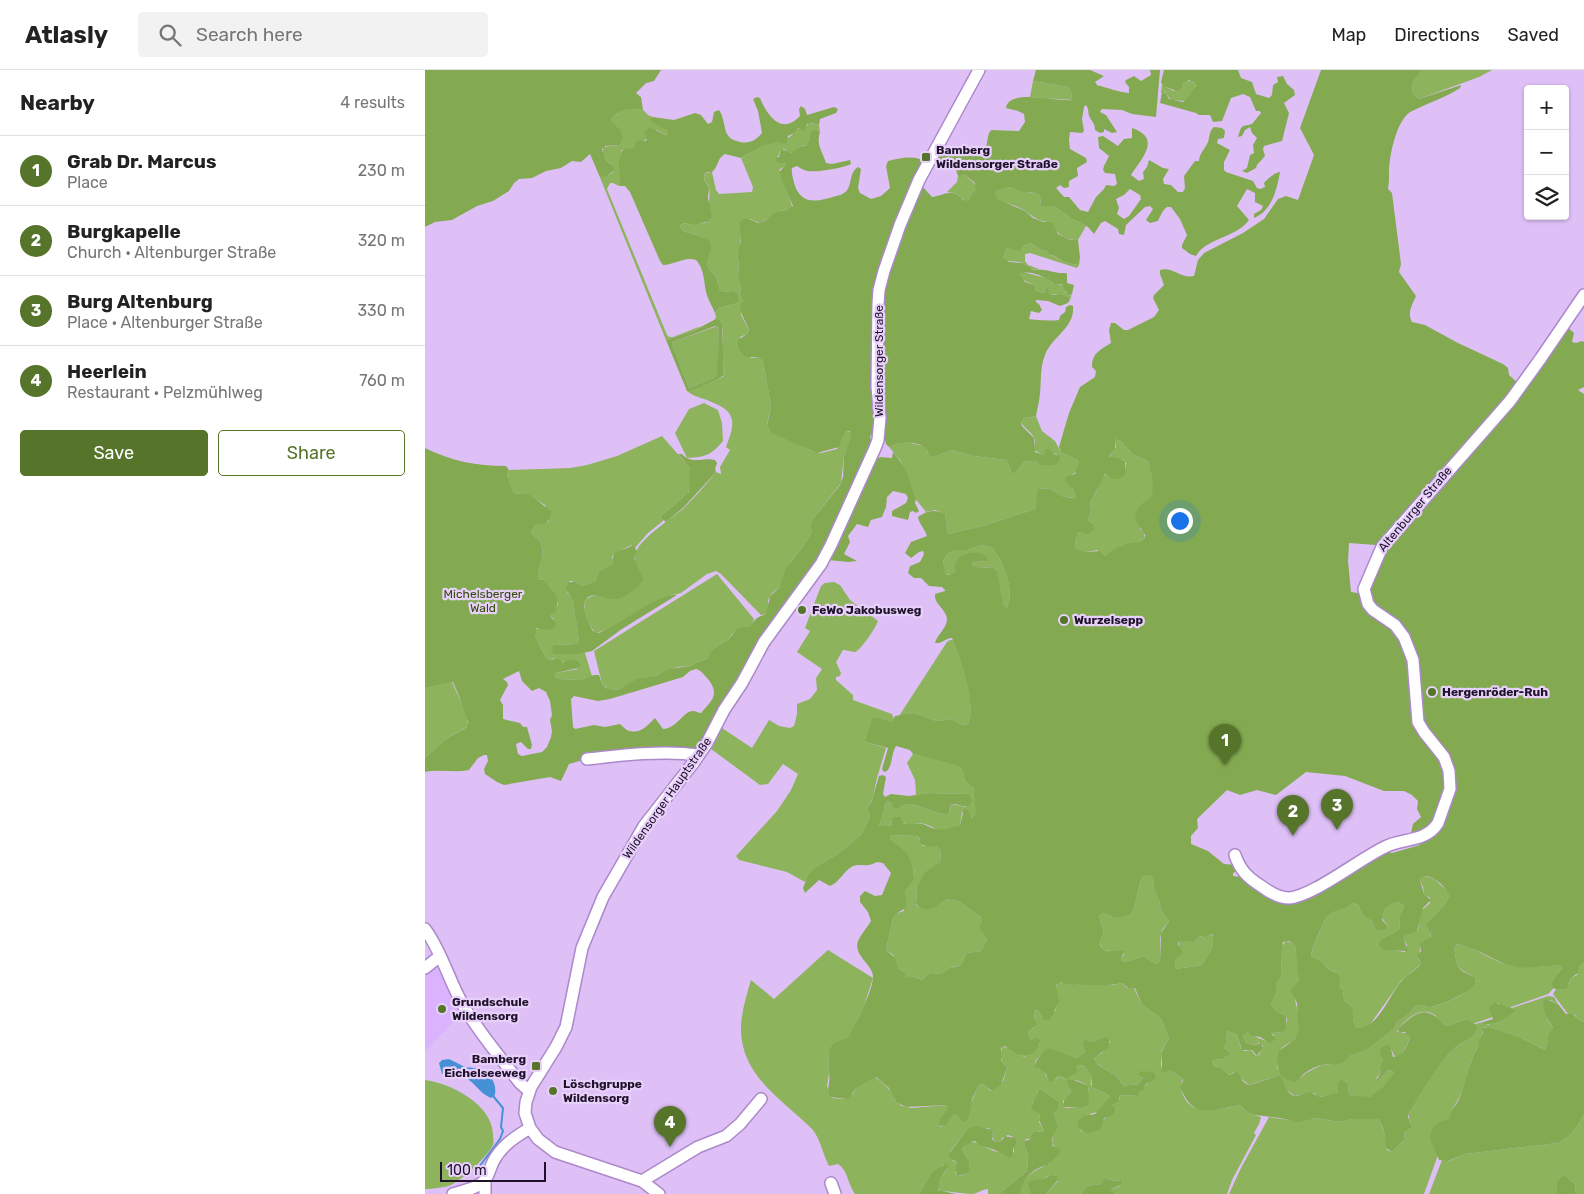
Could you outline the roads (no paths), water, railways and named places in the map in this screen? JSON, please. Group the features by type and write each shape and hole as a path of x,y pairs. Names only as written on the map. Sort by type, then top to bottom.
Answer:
{"street":[{"name":"Wildensorger Straße","path":"763,642 821,564 831,546 878,440 880,418 877,387 878,304 882,276 900,225 919,180 979,70"},
{"name":"Altenburger Straße","path":"1235,855 1242,872 1257,884 1278,896 1296,897 1312,890 1387,846 1424,836 1431,832 1438,823 1450,789 1449,771 1444,757 1418,722 1415,672 1413,660 1404,637 1395,625 1373,610 1368,604 1364,589 1382,546 1510,401 1584,295"},
{"name":"Wildensorger Hauptstraße","path":"530,1128 525,1107 529,1090 566,1028 582,948 603,897 644,826 699,755 724,710 743,683 763,642"},
{"path":"587,758 635,755 699,755"},
{"path":"425,929 463,1004 478,1028 520,1083 529,1090"},
{"path":"425,968 440,956"},
{"path":"642,1181 698,1147 726,1136 740,1124 761,1099"},
{"path":"485,1194 485,1181 493,1162 508,1142 530,1128 537,1139 555,1152 642,1181 659,1194"},
{"path":"453,1194 485,1181"}],"water":[{"path":"449,1059 465,1067 483,1069 494,1084 495,1095 491,1098 463,1077 453,1074 442,1074 439,1063 442,1060"}],"waterway":[{"path":"479,1167 500,1139 503,1131 501,1127 503,1108 493,1096"}],"place":[{"name":"Bamberg Wildensorger Straße","path":"926,157"},
{"name":"FeWo Jakobusweg","path":"802,610"},
{"name":"Wurzelsepp","path":"1064,620"},
{"name":"Hergenröder-Ruh","path":"1432,692"},
{"name":"Grab Dr. Marcus","path":"1225,765"},
{"name":"Burg Altenburg","path":"1337,830"},
{"name":"Burgkapelle","path":"1293,836"},
{"name":"Grundschule Wildensorg","path":"442,1009"},
{"name":"Bamberg Eichelseeweg","path":"536,1066"},
{"name":"Löschgruppe Wildensorg","path":"553,1091"},
{"name":"Heerlein","path":"670,1147"}],"park label":[{"name":"Michelsberger Wald","path":"483,601"}]}
